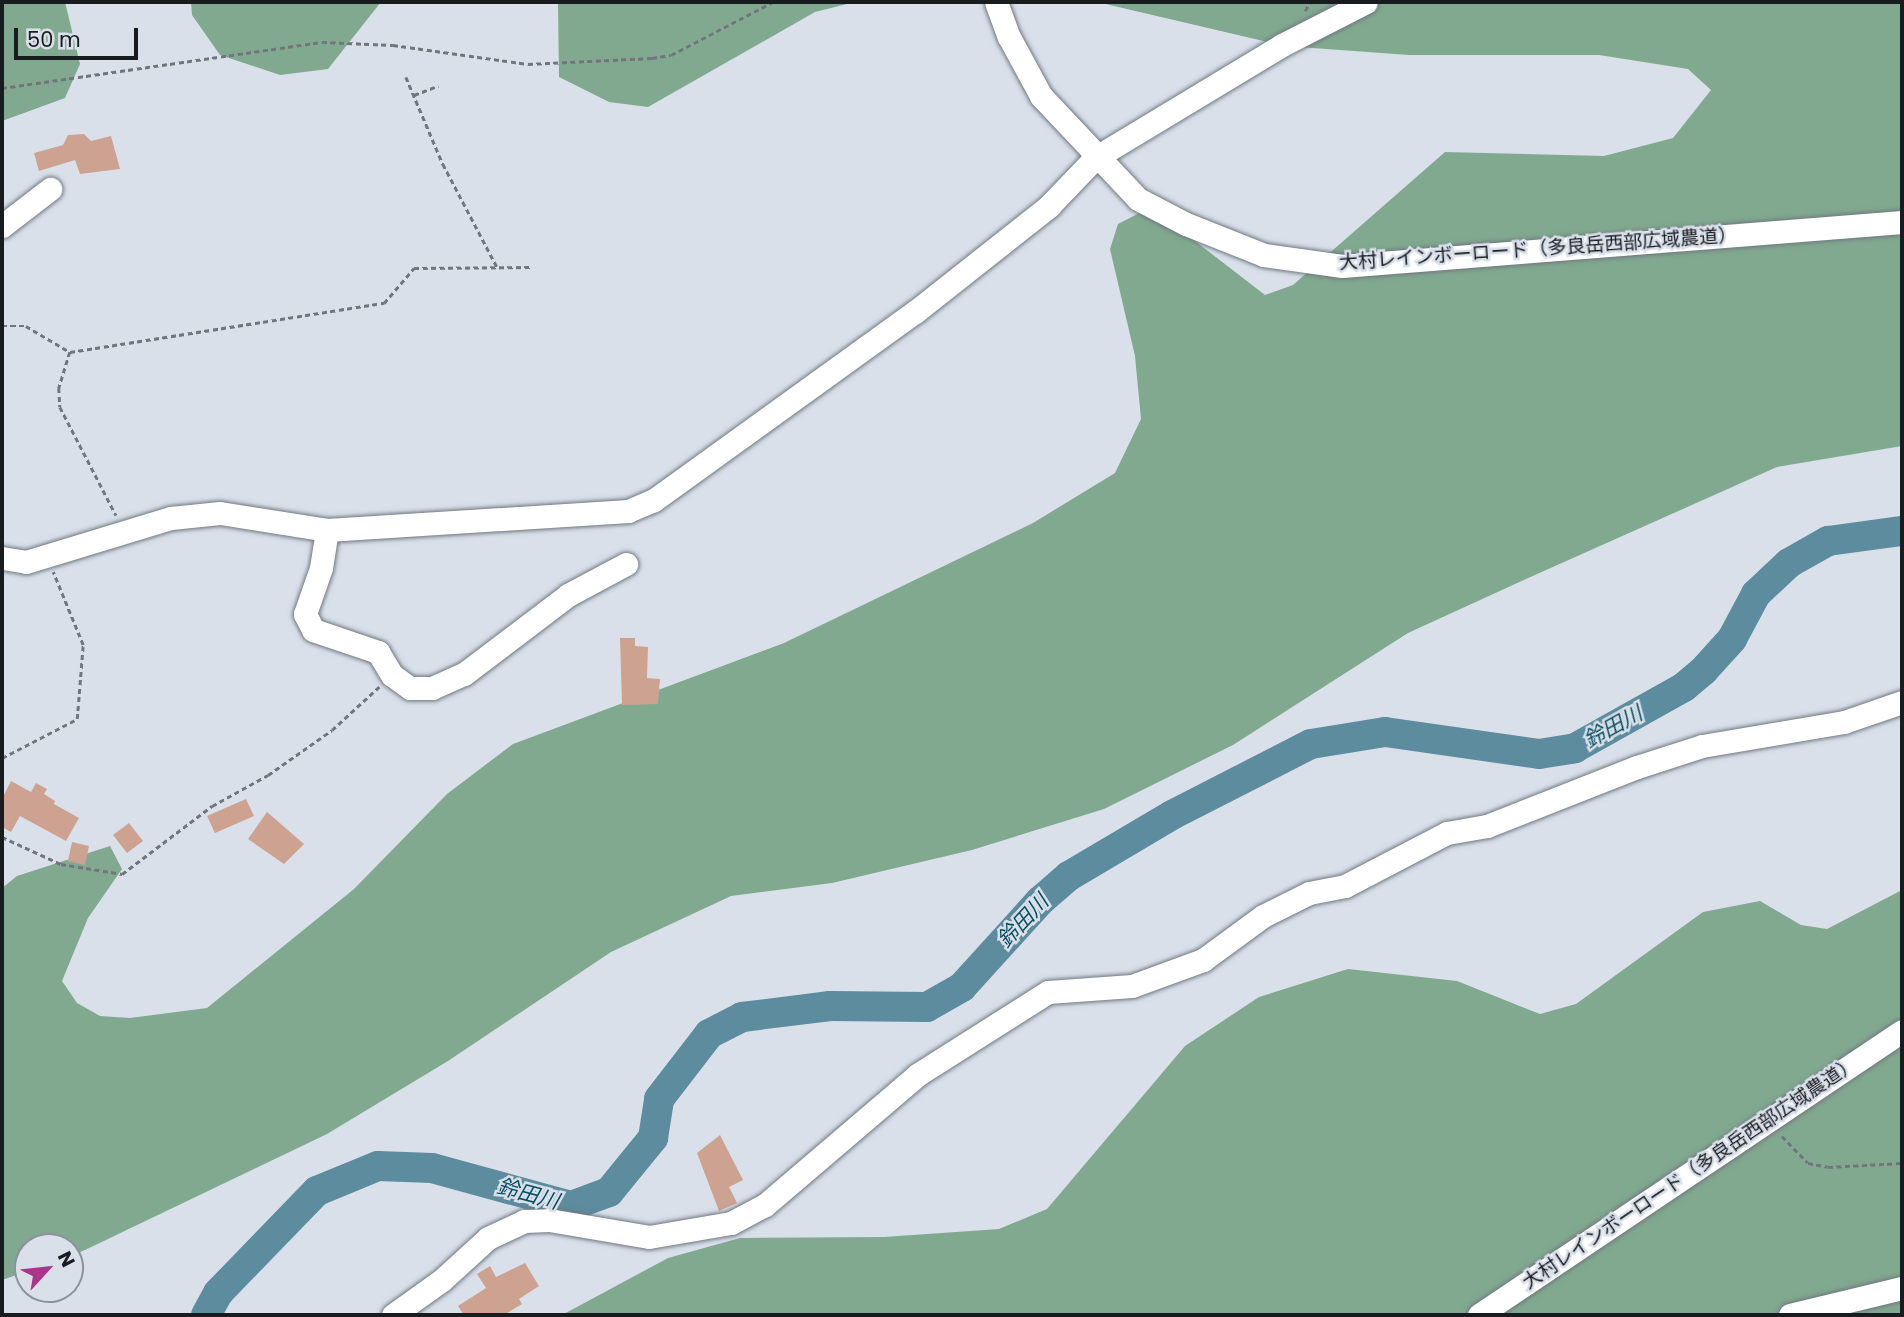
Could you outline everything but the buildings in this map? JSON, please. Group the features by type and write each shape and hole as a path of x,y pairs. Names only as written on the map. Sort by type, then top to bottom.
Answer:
{"street":[{"name":"大村レインボーロード（多良岳西部広域農道）","path":"996,2 1009,37 1041,96 1095,158 1138,199 1186,224 1264,255 1342,266 1902,222"},
{"path":"2,558 26,562 171,518 220,513 327,530 628,511 654,500 915,312 1049,206 1095,158 1282,45 1366,2"},
{"path":"2,226 50,189"},
{"path":"327,530 321,568 305,614 313,630 378,652 392,675 410,688 432,688 464,674 568,595 626,564"},
{"path":"393,1315 442,1280 488,1238 524,1221 549,1220 649,1237 731,1223 765,1205 917,1075 1048,992 1132,986 1203,960 1263,916 1308,893 1345,886 1447,833 1487,826 1637,767 1737,739 1844,722 1902,702"},
{"name":"大村レインボーロード（多良岳西部広域農道）","path":"1479,1315 1902,1031"},
{"path":"1790,1315 1902,1288"}],"path":[{"path":"2,88 322,42 393,46 528,64 652,58 671,55 774,2"},
{"path":"406,77 443,164 497,267"},
{"path":"414,95 438,86"},
{"path":"2,326 26,326 70,352 384,303 414,268 530,267"},
{"path":"70,352 59,388 60,407 94,480 126,531"},
{"path":"2,758 77,719 83,645 58,580 44,558"},
{"path":"2,837 61,864 121,874 212,806 268,775 332,730 392,675"},
{"path":"1769,1119 1808,1163 1850,1167 1902,1163"}],"green space":[{"path":"2,2 65,2 80,64 65,98 2,121"},
{"path":"191,2 381,2 328,69 280,75 220,55 192,15"},
{"path":"558,2 855,2 815,12 648,107 609,102 559,77"},
{"path":"1097,2 1902,2 1902,446 1777,467 1526,579 1408,633 1233,745 1104,809 972,850 832,883 731,896 611,952 448,1061 327,1134 85,1250 84,1233 14,1233 14,1276 2,1280 2,888 17,876 110,846 122,869 88,918 62,981 77,1003 100,1016 130,1018 207,1008 354,889 447,794 513,744 784,643 1033,523 1115,473 1141,419 1135,356 1110,249 1118,224 1151,207 1265,295 1293,285 1445,152 1604,156 1673,138 1711,90 1688,69 1599,55 1409,55 1285,46"},
{"path":"1902,890 1902,1315 562,1315 668,1258 740,1238 884,1237 999,1229 1047,1209 1185,1046 1259,997 1348,969 1457,981 1540,1014 1576,1004 1703,912 1760,901 1801,925 1827,929"}],"waterway":[{"name":"鈴田川","path":"206,1315 218,1293 317,1191 378,1166 432,1168 571,1206 609,1192 653,1138 659,1099 709,1034 742,1017 830,1006 927,1007 962,987 1040,901 1069,876 1172,815 1311,744 1385,732 1539,754 1575,748 1684,687 1704,670 1732,639 1756,594 1789,563 1828,541 1902,531"}]}
